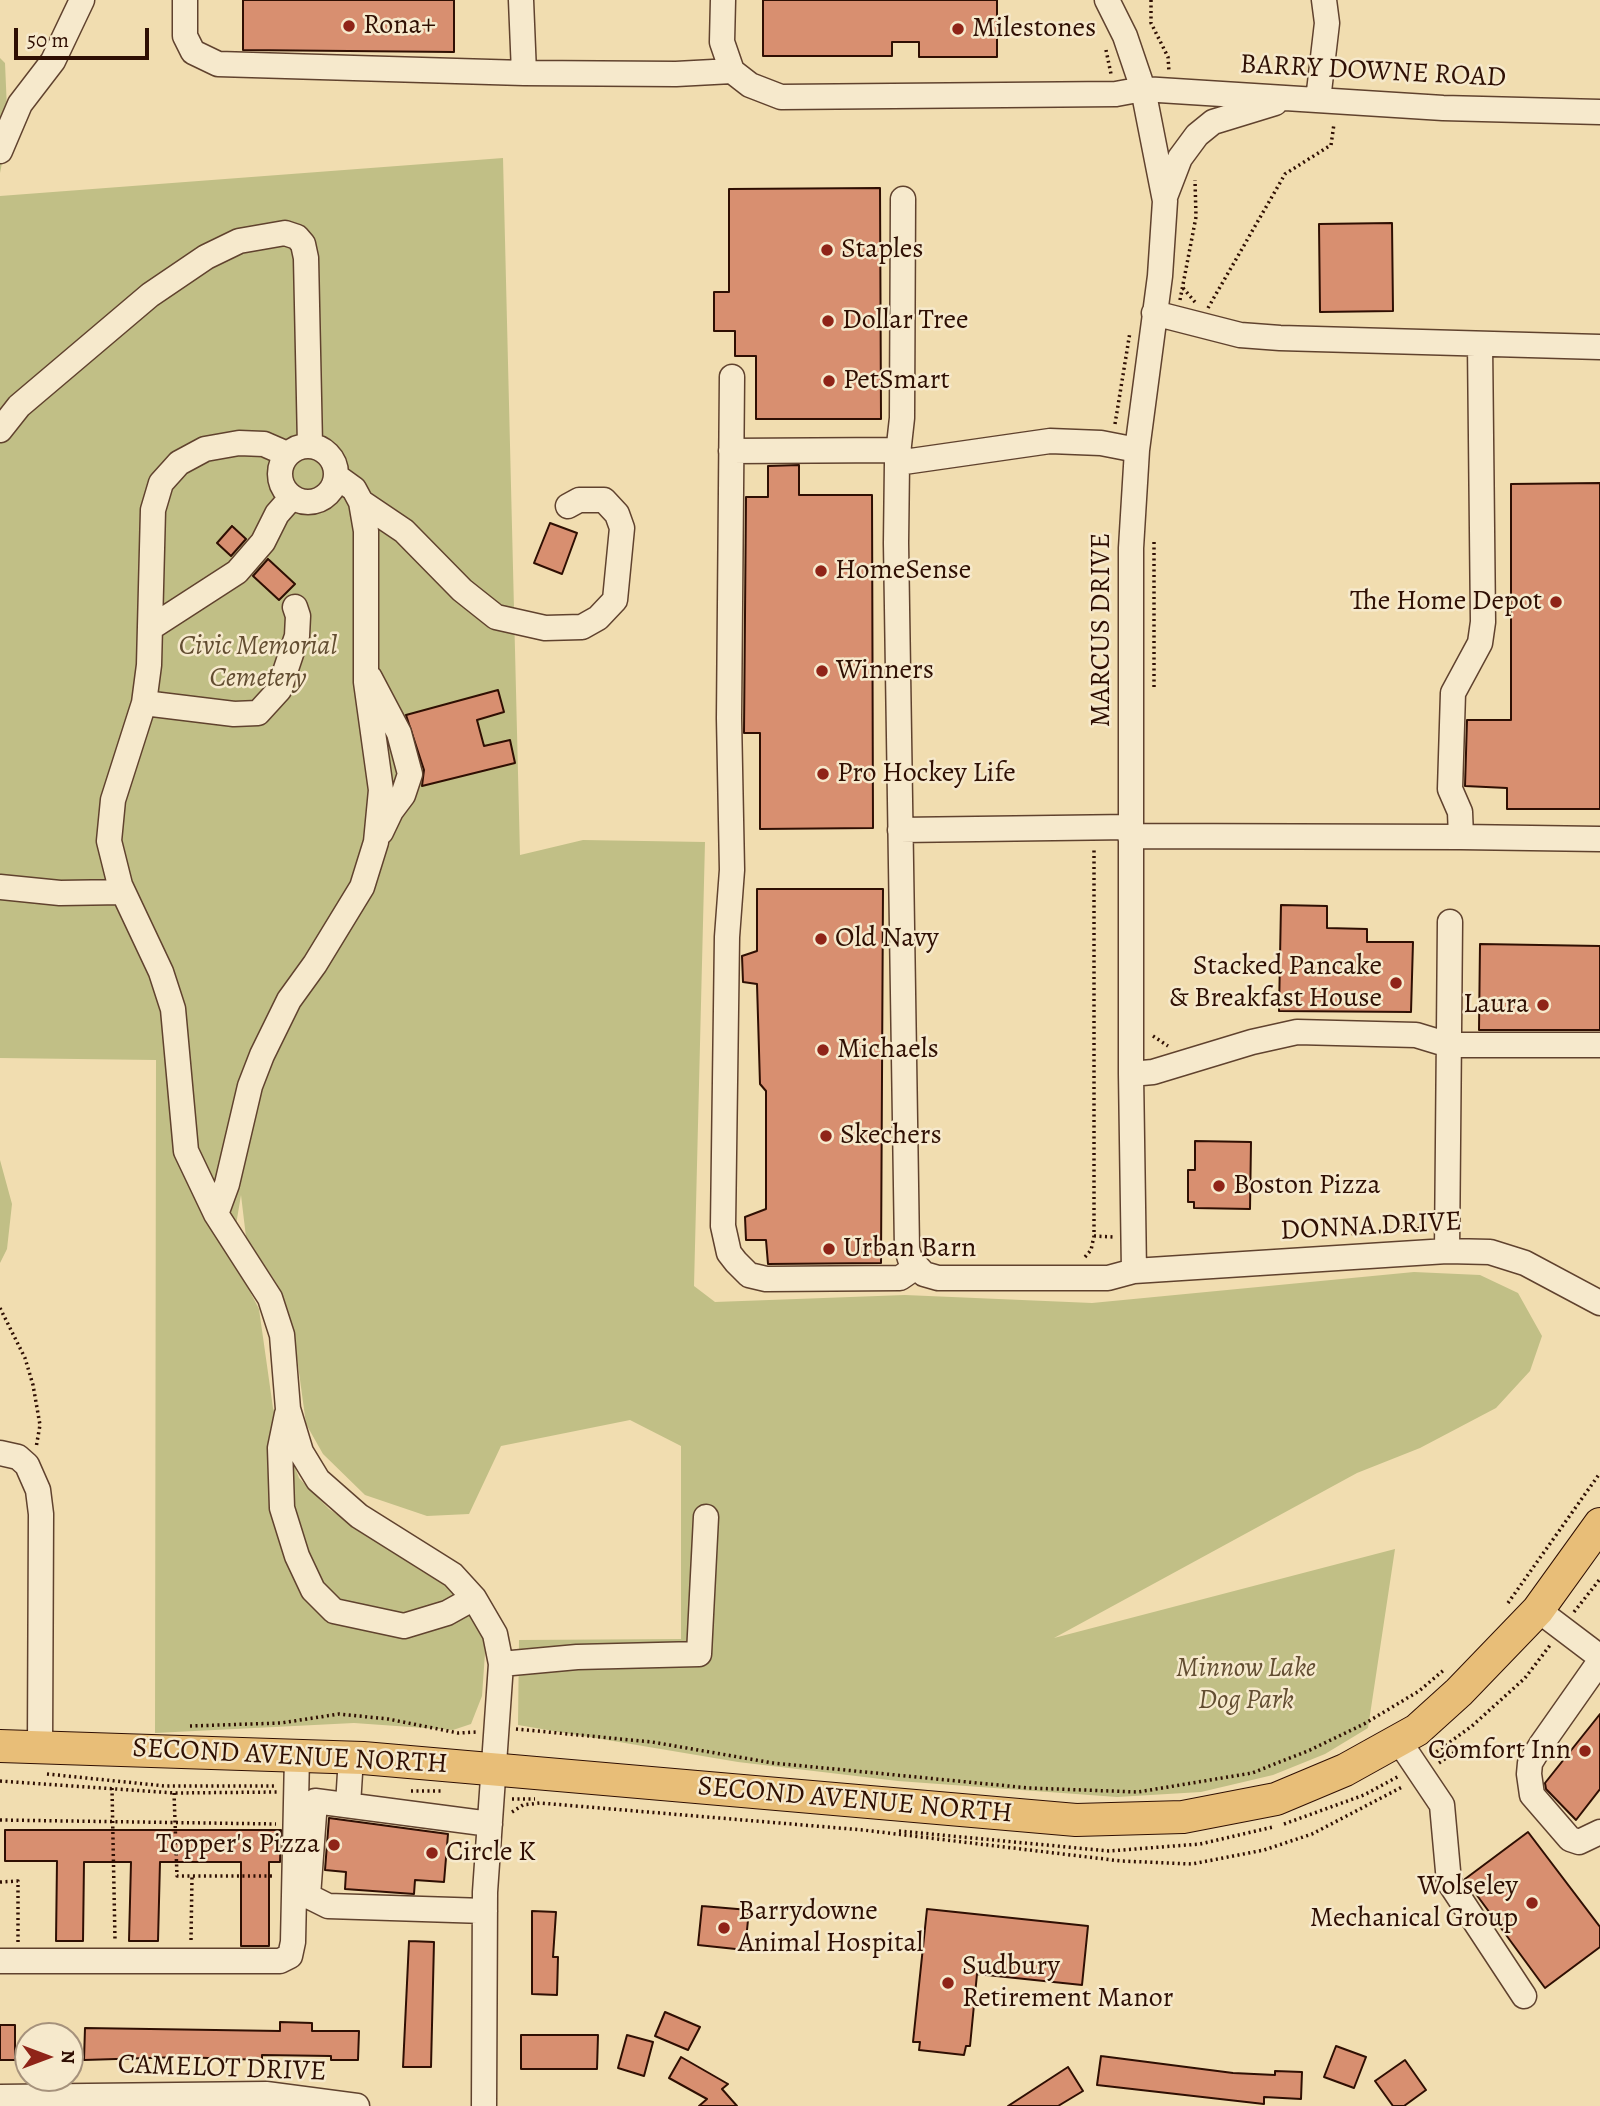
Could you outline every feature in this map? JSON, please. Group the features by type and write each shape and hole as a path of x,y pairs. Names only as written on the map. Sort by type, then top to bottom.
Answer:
{"main road":[{"name":"SECOND AVENUE NORTH","path":"0,1746 351,1757 1076,1820 1183,1817 1276,1799 1345,1770 1399,1741 1458,1692 1538,1610 1600,1524"}],"street":[{"path":"0,151 20,104 53,61 82,0"},
{"path":"185,0 185,36 193,52 218,64 524,73 676,74 732,71 722,42 723,0"},
{"path":"521,0 524,73"},
{"name":"MARCUS DRIVE","path":"1107,0 1125,36 1143,89 1164,201 1166,316 1137,450 1131,548 1130,832 1142,1073 1134,1271"},
{"path":"1318,100 1327,23 1324,0"},
{"name":"BARRY DOWNE ROAD","path":"732,71 750,85 780,97 1116,94 1143,89 1443,108 1600,112"},
{"path":"1164,201 1180,159 1197,135 1213,122 1293,98"},
{"path":"732,377 729,718 732,870 727,937 723,1226 729,1253 749,1275 766,1279 900,1278 916,1267 906,1249 900,830 898,456 902,418 903,199"},
{"path":"0,430 19,406 150,295 206,257 239,241 285,233 297,237 303,244 306,258 299,450 279,474 285,490 307,502 320,499 330,491 336,476"},
{"path":"1166,316 1254,336 1600,347"},
{"path":"1461,837 1460,812 1450,789 1453,693 1480,643 1483,622 1480,344"},
{"path":"731,451 898,456 1017,443 1070,441 1137,450"},
{"path":"216,1214 227,1184 250,1086 262,1055 289,1000 362,887 376,842 381,790 371,734 366,670 366,531 360,502 354,489 336,476 329,455 264,444 239,443 205,449 179,463 161,483 153,510 152,627 144,703 113,800 109,841 123,892 161,972 173,1009 186,1151 216,1214 270,1298 282,1335 288,1409 301,1452 318,1480 359,1516 453,1575 474,1598 495,1634 501,1664 494,1769 497,1816 485,1911 484,2106"},
{"path":"152,627 237,572 263,542 277,514 292,496"},
{"path":"360,502 404,531 462,590 496,617 545,628 582,627 598,618 615,600 622,528 617,514 604,500 579,500 568,506"},
{"path":"144,703 234,715 258,713 279,690 297,636 298,616 295,607"},
{"path":"900,830 1600,839"},
{"path":"0,887 60,893 123,892"},
{"path":"1447,1251 1450,922"},
{"path":"1142,1073 1297,1032 1416,1035 1449,1045 1600,1045"},
{"name":"DONNA DRIVE","path":"916,1267 924,1274 938,1278 1108,1278 1134,1271 1447,1251 1490,1252 1525,1263 1600,1303"},
{"path":"288,1409 280,1448 282,1507 297,1556 313,1590 334,1611 404,1626 447,1613 474,1598"},
{"path":"0,1452 18,1457 27,1465 38,1490 41,1514 40,1747"},
{"path":"501,1664 577,1657 699,1654 706,1517"},
{"path":"1538,1610 1600,1659 1530,1763 1532,1795 1570,1839 1579,1842 1600,1832"},
{"path":"1399,1741 1442,1805 1449,1882 1524,1996"},
{"path":"9,1961 280,1961 290,1956 295,1876 297,1756"},
{"path":"348,1805 351,1757"},
{"path":"485,1911 328,1906 308,1896 315,1801 497,1816"},
{"name":"CAMELOT DRIVE","path":"0,2097 266,2094 357,2106"}],"path":[{"path":"1151,0 1151,23 1168,57 1170,90"},
{"path":"1103,41 1116,94"},
{"path":"1208,310 1285,174 1331,145 1334,124"},
{"path":"1166,316 1196,217 1195,177"},
{"path":"1112,445 1130,329"},
{"path":"1154,539 1154,697"},
{"path":"1083,1261 1091,1250 1094,1236 1094,844 1086,841"},
{"path":"1142,1073 1153,1036"},
{"path":"0,1308 25,1358 36,1398 40,1441 27,1465"},
{"path":"1506,1606 1600,1473"},
{"path":"187,1726 281,1723 339,1714 388,1719 458,1732 525,1729 652,1742 773,1763 1002,1786 1138,1792 1252,1773 1310,1750 1364,1724 1419,1691 1446,1668"},
{"path":"0,1781 174,1793 296,1792"},
{"path":"112,1788 115,1961"},
{"path":"174,1793 177,1876 295,1876"},
{"path":"0,1821 295,1825"},
{"path":"191,1961 192,1876"},
{"path":"0,1882 18,1881 9,1961"}],"green space":[{"path":"0,58 5,63 8,133 0,173"},
{"path":"503,158 520,855 583,840 705,842 694,1286 715,1302 905,1295 1092,1303 1414,1272 1480,1275 1518,1293 1542,1336 1530,1371 1496,1408 1420,1448 1357,1473 1054,1638 1395,1549 1368,1728 1325,1754 1273,1775 1201,1792 1117,1797 898,1781 738,1762 518,1725 519,1640 681,1639 681,1446 630,1420 501,1446 469,1514 427,1516 365,1495 323,1454 306,1424 296,1350 277,1284 246,1237 241,1195 231,1255 259,1309 273,1408 299,1478 329,1509 423,1572 452,1588 482,1630 485,1653 482,1696 471,1724 453,1730 354,1723 155,1733 156,1060 0,1058 0,196"},
{"path":"0,1160 12,1204 7,1249 0,1263"}],"building":[{"name":"Rona+","path":"243,0 454,0 454,52 243,50"},
{"path":"763,0 997,0 997,57 919,57 919,42 892,42 892,56 763,56"},
{"path":"880,188 881,419 756,419 756,356 735,356 735,331 714,331 714,292 729,292 729,189"},
{"path":"1392,223 1393,311 1320,312 1319,224"},
{"path":"799,465 799,495 872,495 873,828 760,829 760,733 744,733 746,497 768,497 768,466"},
{"name":"The Home Depot","path":"1600,483 1600,809 1507,809 1507,788 1465,786 1467,720 1511,720 1511,484"},
{"path":"550,523 577,533 562,574 534,563"},
{"path":"232,526 246,539 231,556 217,543"},
{"path":"268,559 295,584 279,600 253,576"},
{"path":"498,690 504,712 477,720 484,746 510,740 515,763 422,786 424,770 406,715"},
{"path":"757,889 883,889 881,1263 768,1264 766,1240 746,1240 745,1217 766,1209 766,1091 760,1084 757,984 743,982 742,956 757,951"},
{"path":"1281,905 1327,906 1327,928 1367,929 1367,942 1413,942 1411,1012 1279,1011"},
{"path":"1480,944 1600,946 1600,1030 1479,1030"},
{"name":"Boston Pizza","path":"1195,1141 1251,1142 1250,1209 1194,1208 1194,1202 1188,1202 1188,1170 1195,1170"},
{"name":"Comfort Inn","path":"1600,1714 1600,1789 1576,1820 1546,1789 1545,1783"},
{"path":"329,1818 448,1834 444,1882 415,1880 414,1894 345,1889 346,1872 325,1870"},
{"path":"5,1830 281,1830 280,1862 269,1862 269,1946 241,1946 241,1862 160,1862 158,1941 129,1941 131,1862 84,1862 83,1941 56,1941 57,1861 5,1861"},
{"name":"Wolseley Mechanical Group","path":"1528,1832 1600,1927 1600,1947 1545,1988 1465,1879"},
{"name":"Barrydowne Animal Hospital","path":"702,1906 749,1910 745,1950 698,1945"},
{"name":"Sudbury Retirement Manor","path":"927,1909 1088,1926 1082,1985 977,1974 970,2046 966,2046 964,2055 919,2050 920,2042 913,2042"},
{"path":"532,1911 556,1912 553,1957 558,1957 557,1995 532,1994"},
{"path":"409,1941 434,1942 431,2067 403,2067"},
{"path":"665,2012 700,2027 688,2050 655,2036"},
{"path":"280,2022 312,2023 312,2031 359,2031 358,2060 331,2060 331,2056 262,2055 262,2060 181,2057 84,2060 85,2028 280,2031"},
{"path":"0,2025 14,2025 14,2060 0,2060"},
{"path":"521,2035 598,2035 597,2069 521,2069"},
{"path":"627,2035 653,2042 644,2076 618,2068"},
{"path":"1336,2046 1366,2057 1354,2088 1324,2077"},
{"path":"1101,2056 1233,2073 1275,2075 1275,2071 1302,2072 1301,2099 1264,2097 1264,2104 1097,2085"},
{"path":"681,2057 728,2084 722,2089 737,2106 699,2106 707,2099 669,2078"},
{"path":"1405,2060 1426,2090 1404,2106 1393,2106 1375,2081"},
{"path":"1068,2067 1083,2091 1058,2106 1008,2106"}],"place":[{"name":"Rona+","path":"349,26"},
{"name":"Milestones","path":"958,29"},
{"name":"Staples","path":"827,250"},
{"name":"Dollar Tree","path":"828,321"},
{"name":"PetSmart","path":"829,381"},
{"name":"HomeSense","path":"821,571"},
{"name":"The Home Depot","path":"1556,602"},
{"name":"Winners","path":"822,671"},
{"name":"Pro Hockey Life","path":"823,774"},
{"name":"Old Navy","path":"821,939"},
{"name":"Stacked Pancake & Breakfast House","path":"1396,983"},
{"name":"Laura","path":"1543,1005"},
{"name":"Michaels","path":"823,1050"},
{"name":"Skechers","path":"826,1136"},
{"name":"Boston Pizza","path":"1219,1186"},
{"name":"Urban Barn","path":"829,1249"},
{"name":"Comfort Inn","path":"1585,1751"},
{"name":"Topper's Pizza","path":"334,1845"},
{"name":"Circle K","path":"432,1853"},
{"name":"Wolseley Mechanical Group","path":"1532,1903"},
{"name":"Barrydowne Animal Hospital","path":"724,1928"},
{"name":"Sudbury Retirement Manor","path":"948,1983"}],"park label":[{"name":"Civic Memorial Cemetery","path":"258,663"},
{"name":"Minnow Lake Dog Park","path":"1246,1685"}]}
